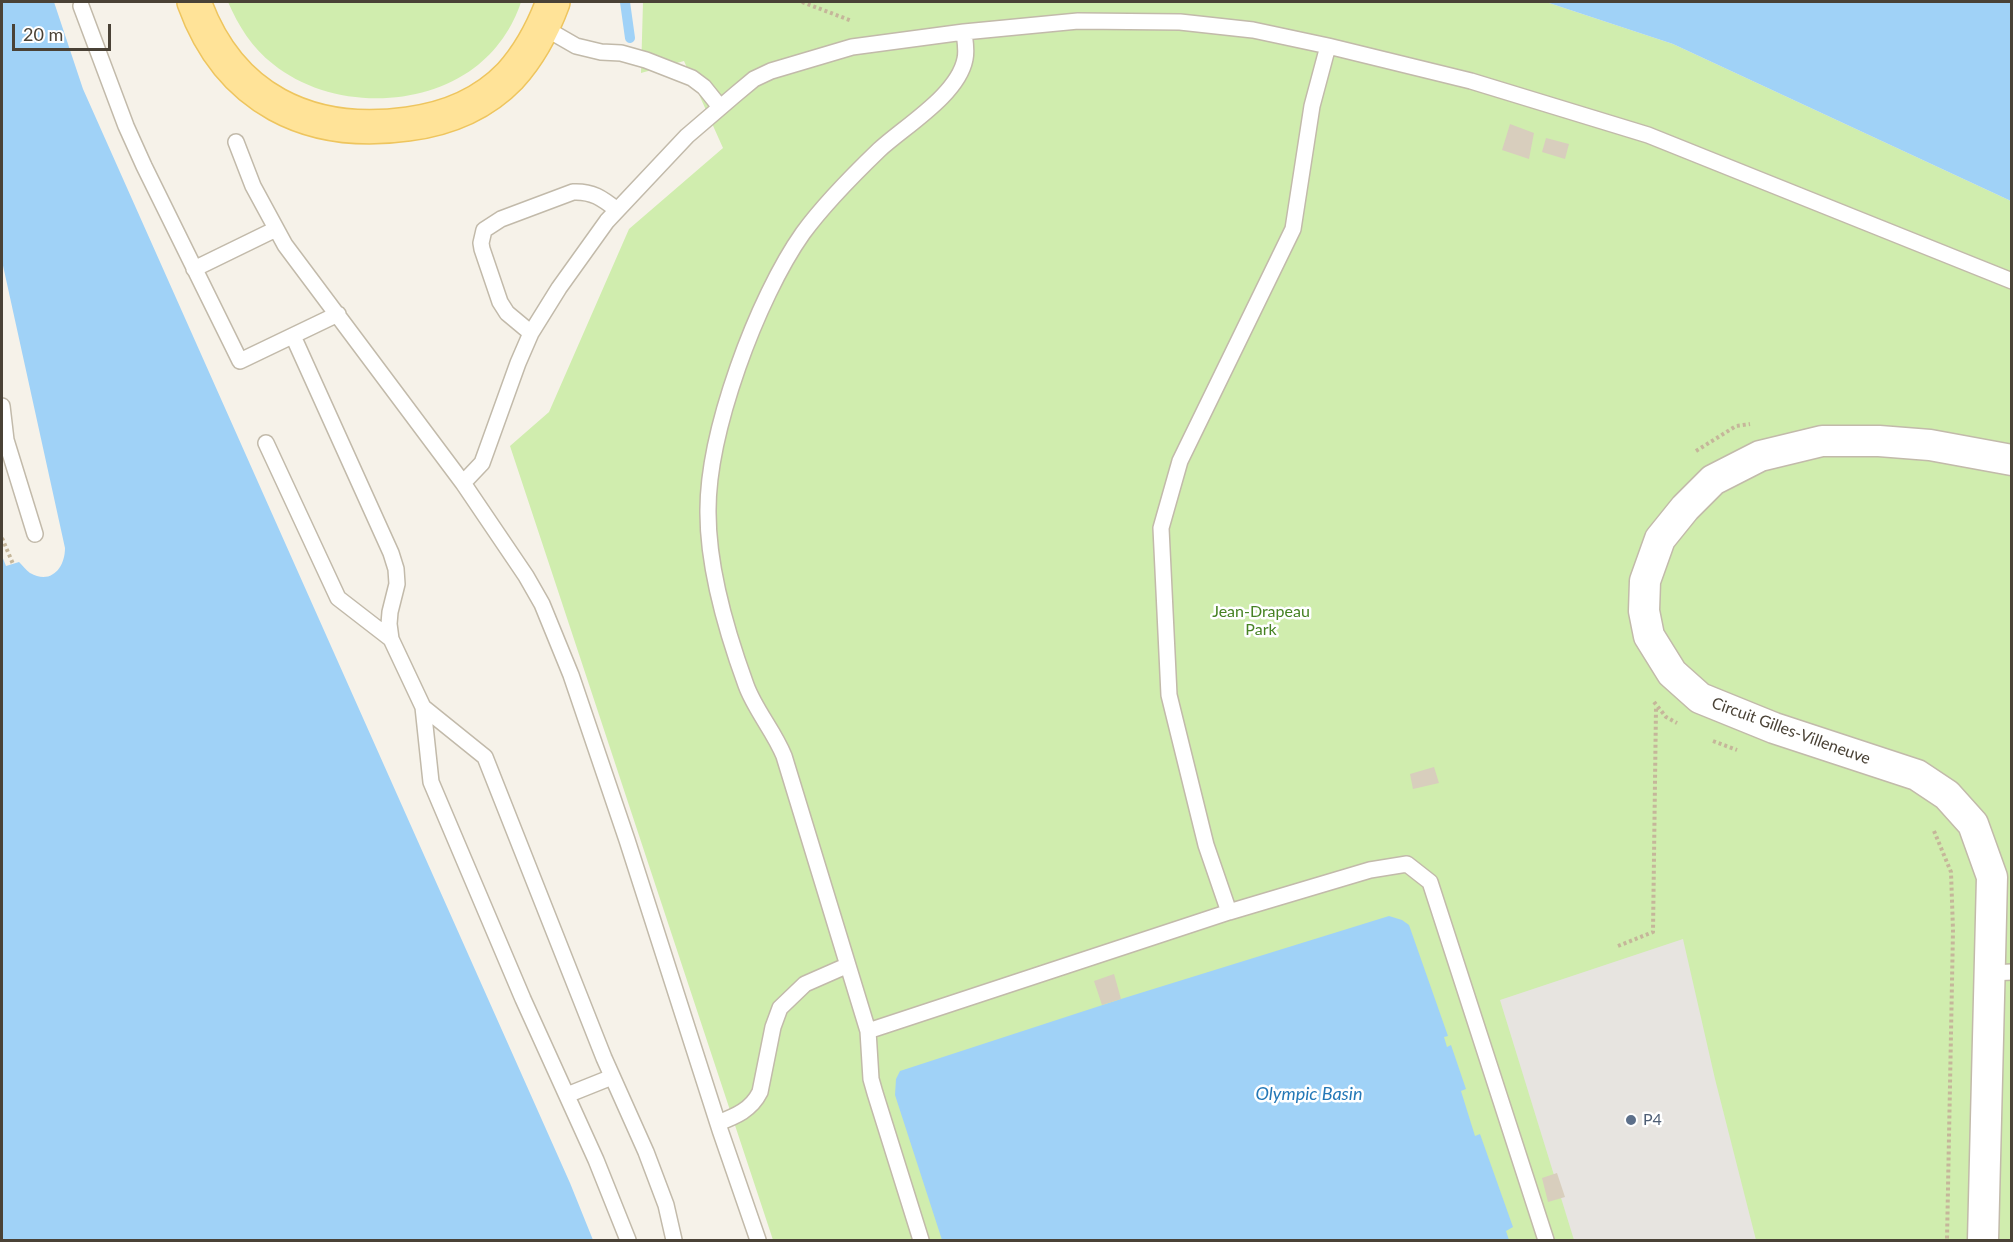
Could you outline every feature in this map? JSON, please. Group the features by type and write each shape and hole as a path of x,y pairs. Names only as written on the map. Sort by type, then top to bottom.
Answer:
{"main road":[{"path":"194,2 216,48 254,88 291,112 311,120 350,128 371,128 434,120 468,107 489,94 508,78 525,58 548,14"}],"street":[{"name":"Circuit Gilles-Villeneuve","path":"1983,1240 2001,973 1992,878 1973,824 1947,795 1917,775 1774,728 1700,698 1672,673 1649,636 1644,611 1645,581 1660,539 1685,508 1713,480 1760,456 1822,441 1879,441 1930,445 2012,459"}],"lane":[{"path":"81,6 126,126 240,361 338,314"},
{"path":"548,14 576,46 601,52 621,53 686,75 704,87 720,107"},
{"path":"463,483 482,463 531,333 559,288 617,210 687,136 754,80 771,70 852,47 964,32 1078,21 1180,22 1253,30 1328,46 1472,81 1648,135 2012,281"},
{"path":"921,1240 874,1094 868,1031 846,966 784,756 755,705 738,660 712,557 708,494 732,387 764,303 786,260 803,233 841,188 953,84 965,61 964,32"},
{"path":"1228,912 1206,845 1170,695 1161,528 1180,460 1293,229 1312,106 1328,46"},
{"path":"236,142 253,186 285,244 463,483 526,576 542,604 556,637 627,840 758,1240"},
{"path":"531,333 507,313 500,302 482,249 484,230 501,219 573,192 585,191 594,194 617,210"},
{"path":"194,269 276,229"},
{"path":"292,336 396,569 397,584 389,624 391,639 423,707 431,782 523,999 596,1160 628,1240"},
{"path":"2,406 4,435 35,534"},
{"path":"266,443 338,598 391,639"},
{"path":"423,707 485,757 612,1077 646,1152 666,1205 674,1240"},
{"path":"868,1031 1228,912 1370,870 1407,864 1430,882 1546,1240"},
{"path":"718,1123 747,1109 760,1092 773,1027 780,1008 806,984 846,966"},
{"path":"567,1095 612,1077"}],"path":[{"path":"802,2 840,17"},
{"path":"2,538 13,564"},
{"path":"1618,946 1653,932 1657,649"}],"green space":[{"path":"228,2 521,2 503,38 474,68 452,82 427,91 400,97 373,98 346,96 319,89 295,79 273,64 252,43 241,28"},
{"name":"Jean-Drapeau Park","path":"643,2 1546,2 1673,44 2011,201 2011,1240 773,1240 510,446 549,412 629,229 723,148 684,61 641,73"}],"shaded area":[{"name":"P4","path":"1683,939 1715,1079 1756,1240 1574,1240 1500,1000"}],"water":[{"path":"2,2 54,2 83,89 570,1183 593,1240 2,1240 2,556 6,566 19,562 30,573 44,577 50,576 59,568 65,548 2,261"},
{"path":"1546,2 2011,2 2011,201 1673,44"},
{"name":"Olympic Basin","path":"1389,916 1409,925 1448,1036 1444,1037 1447,1047 1451,1045 1466,1089 1461,1091 1475,1136 1480,1134 1513,1227 1506,1231 1509,1240 942,1240 895,1095 896,1079 900,1071 1121,999"}],"building":[{"path":"1510,124 1534,133 1529,159 1502,150"},
{"path":"1546,138 1569,144 1565,159 1542,152"},
{"path":"1434,767 1439,783 1413,789 1410,774"},
{"path":"1114,974 1121,999 1102,1005 1094,981"},
{"path":"1557,1173 1565,1197 1548,1202 1542,1178"}],"waterway":[{"path":"625,2 630,38"}],"place":[{"name":"P4","path":"1631,1120"}]}
